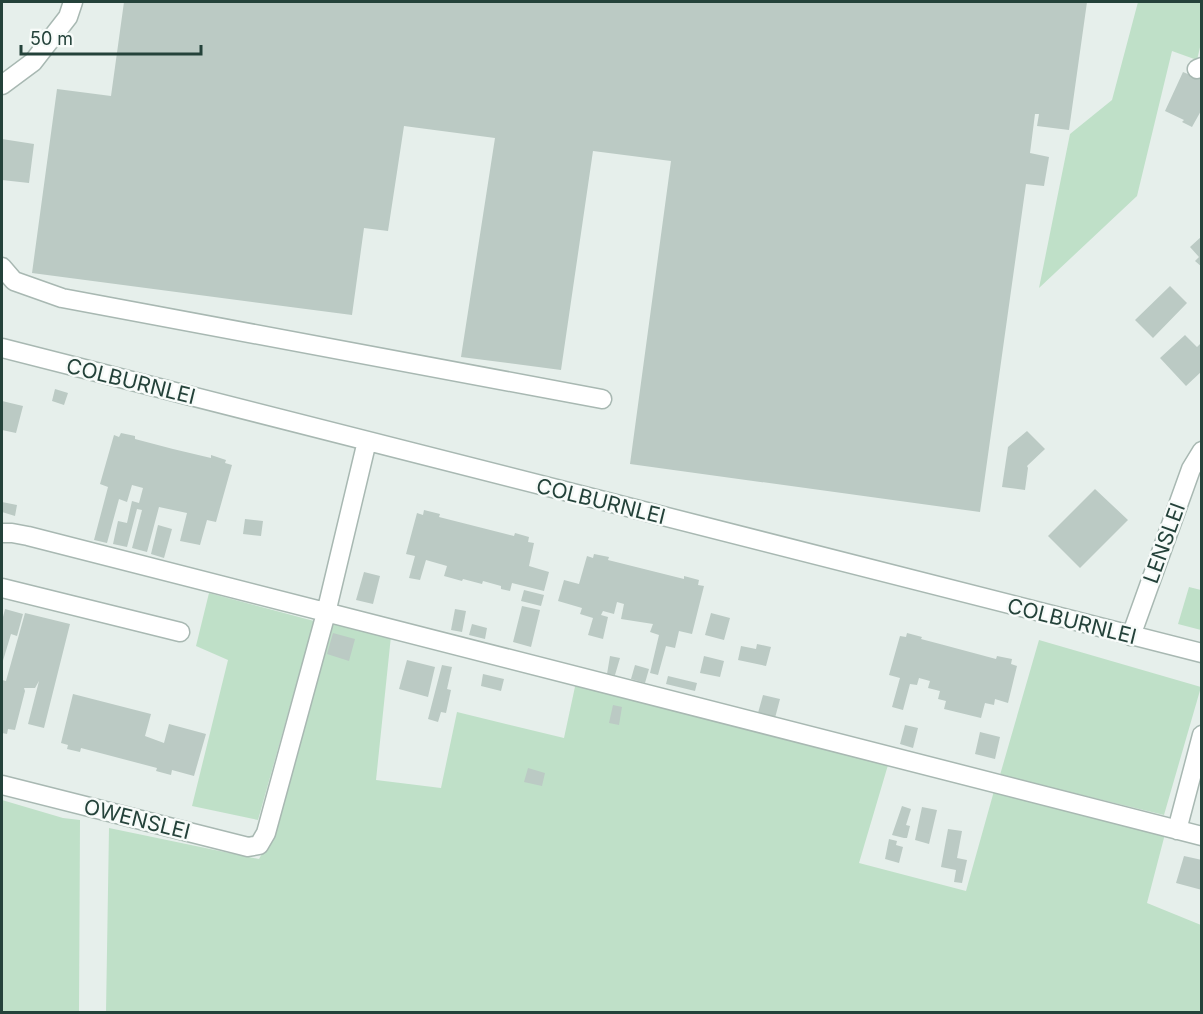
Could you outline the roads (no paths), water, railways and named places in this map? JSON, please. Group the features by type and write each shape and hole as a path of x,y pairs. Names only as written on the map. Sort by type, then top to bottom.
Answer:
{"street":[{"path":"2,85 33,62 68,17 74,2"},
{"path":"2,267 14,281 62,298 602,399"},
{"name":"COLBURNLEI","path":"2,348 1202,653"},
{"path":"326,613 367,441"},
{"name":"LENSLEI","path":"1131,636 1191,469 1202,451"},
{"path":"2,533 28,536 1202,836"},
{"path":"2,588 180,632"},
{"name":"OWENSLEI","path":"2,785 248,847 259,845 266,833 326,613"},
{"path":"1177,830 1202,735"}]}
